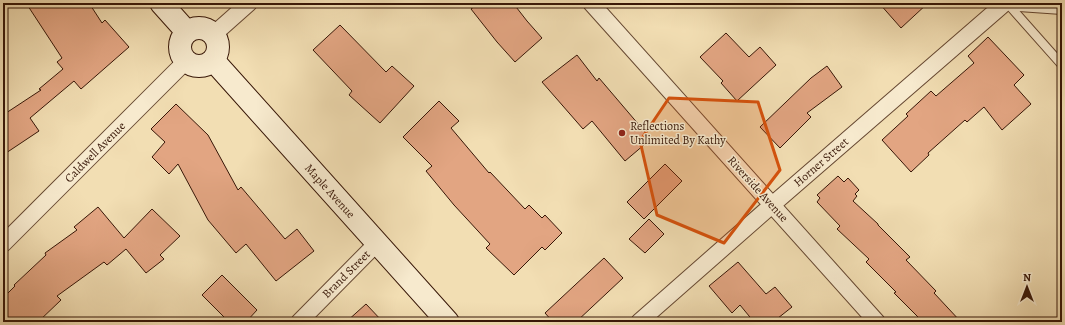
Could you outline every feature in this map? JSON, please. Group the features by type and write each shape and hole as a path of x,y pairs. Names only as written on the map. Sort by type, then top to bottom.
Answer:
{"main road":[{"path":"161,3 187,32"},
{"path":"197,28 213,35 218,44 218,50 213,60 206,65 196,65 186,61 181,55 181,40 187,32 197,28"},
{"name":"Maple Avenue","path":"213,60 448,322"}],"street":[{"path":"213,35 249,3"},
{"name":"Riverside Avenue","path":"591,3 877,322"},
{"name":"Horner Street","path":"639,322 1006,3"},
{"path":"1019,3 1062,6"},
{"name":"Caldwell Avenue","path":"3,244 186,61"},
{"name":"Brand Street","path":"299,322 377,243"}],"lane":[{"path":"1006,3 1062,65"}],"highlighted area":[{"path":"669,98 758,102 780,170 724,243 657,215 640,141"}],"building":[{"path":"26,3 89,3 102,23 105,20 129,47 81,89 74,81 30,118 39,131 3,155 3,115 41,90 39,89 63,69 57,62 62,58"},
{"path":"479,3 513,3 542,38 515,62 471,9"},
{"path":"879,3 928,3 901,28"},
{"path":"340,25 386,72 392,66 414,86 380,123 349,95 352,91 313,50"},
{"path":"726,33 749,57 760,47 776,65 737,101 721,83 723,81 700,57"},
{"path":"988,37 1024,75 1014,85 1031,104 1002,130 984,107 967,122 965,120 928,153 929,155 911,172 882,140 908,116 906,114 931,91 936,96 974,63 968,56"},
{"path":"577,55 597,81 599,78 651,139 625,161 592,121 583,129 542,82"},
{"path":"827,66 842,87 807,113 811,117 780,148 760,127 811,78"},
{"path":"439,101 459,121 451,128 489,173 490,172 525,209 529,205 542,218 545,215 562,233 545,250 542,247 514,275 486,248 490,244 454,205 426,171 432,166 403,137"},
{"path":"176,104 208,135 238,190 241,187 285,239 297,229 314,251 276,281 246,244 236,253 208,220 178,164 169,174 152,157 165,142 151,129"},
{"path":"665,164 682,181 644,219 627,202"},
{"path":"838,176 844,182 848,178 859,190 855,194 857,196 853,201 910,257 906,260 936,291 934,293 961,322 923,322 866,262 869,259 837,229 840,226 817,202 820,198 817,195"},
{"path":"98,207 124,238 152,209 180,236 160,255 164,259 146,273 126,249 107,265 104,262 57,296 61,300 38,322 3,322 3,298 15,286 14,285 46,255 45,253 77,230 74,227"},
{"path":"649,219 664,234 645,253 629,239"},
{"path":"604,258 623,278 576,322 553,322 545,313"},
{"path":"738,262 766,294 775,287 792,307 773,322 754,322 740,305 732,313 709,286"},
{"path":"222,275 257,310 246,322 229,322 202,295"},
{"path":"366,304 383,322 346,322"}],"place":[{"name":"Reflections Unlimited By Kathy","path":"622,133"}]}
